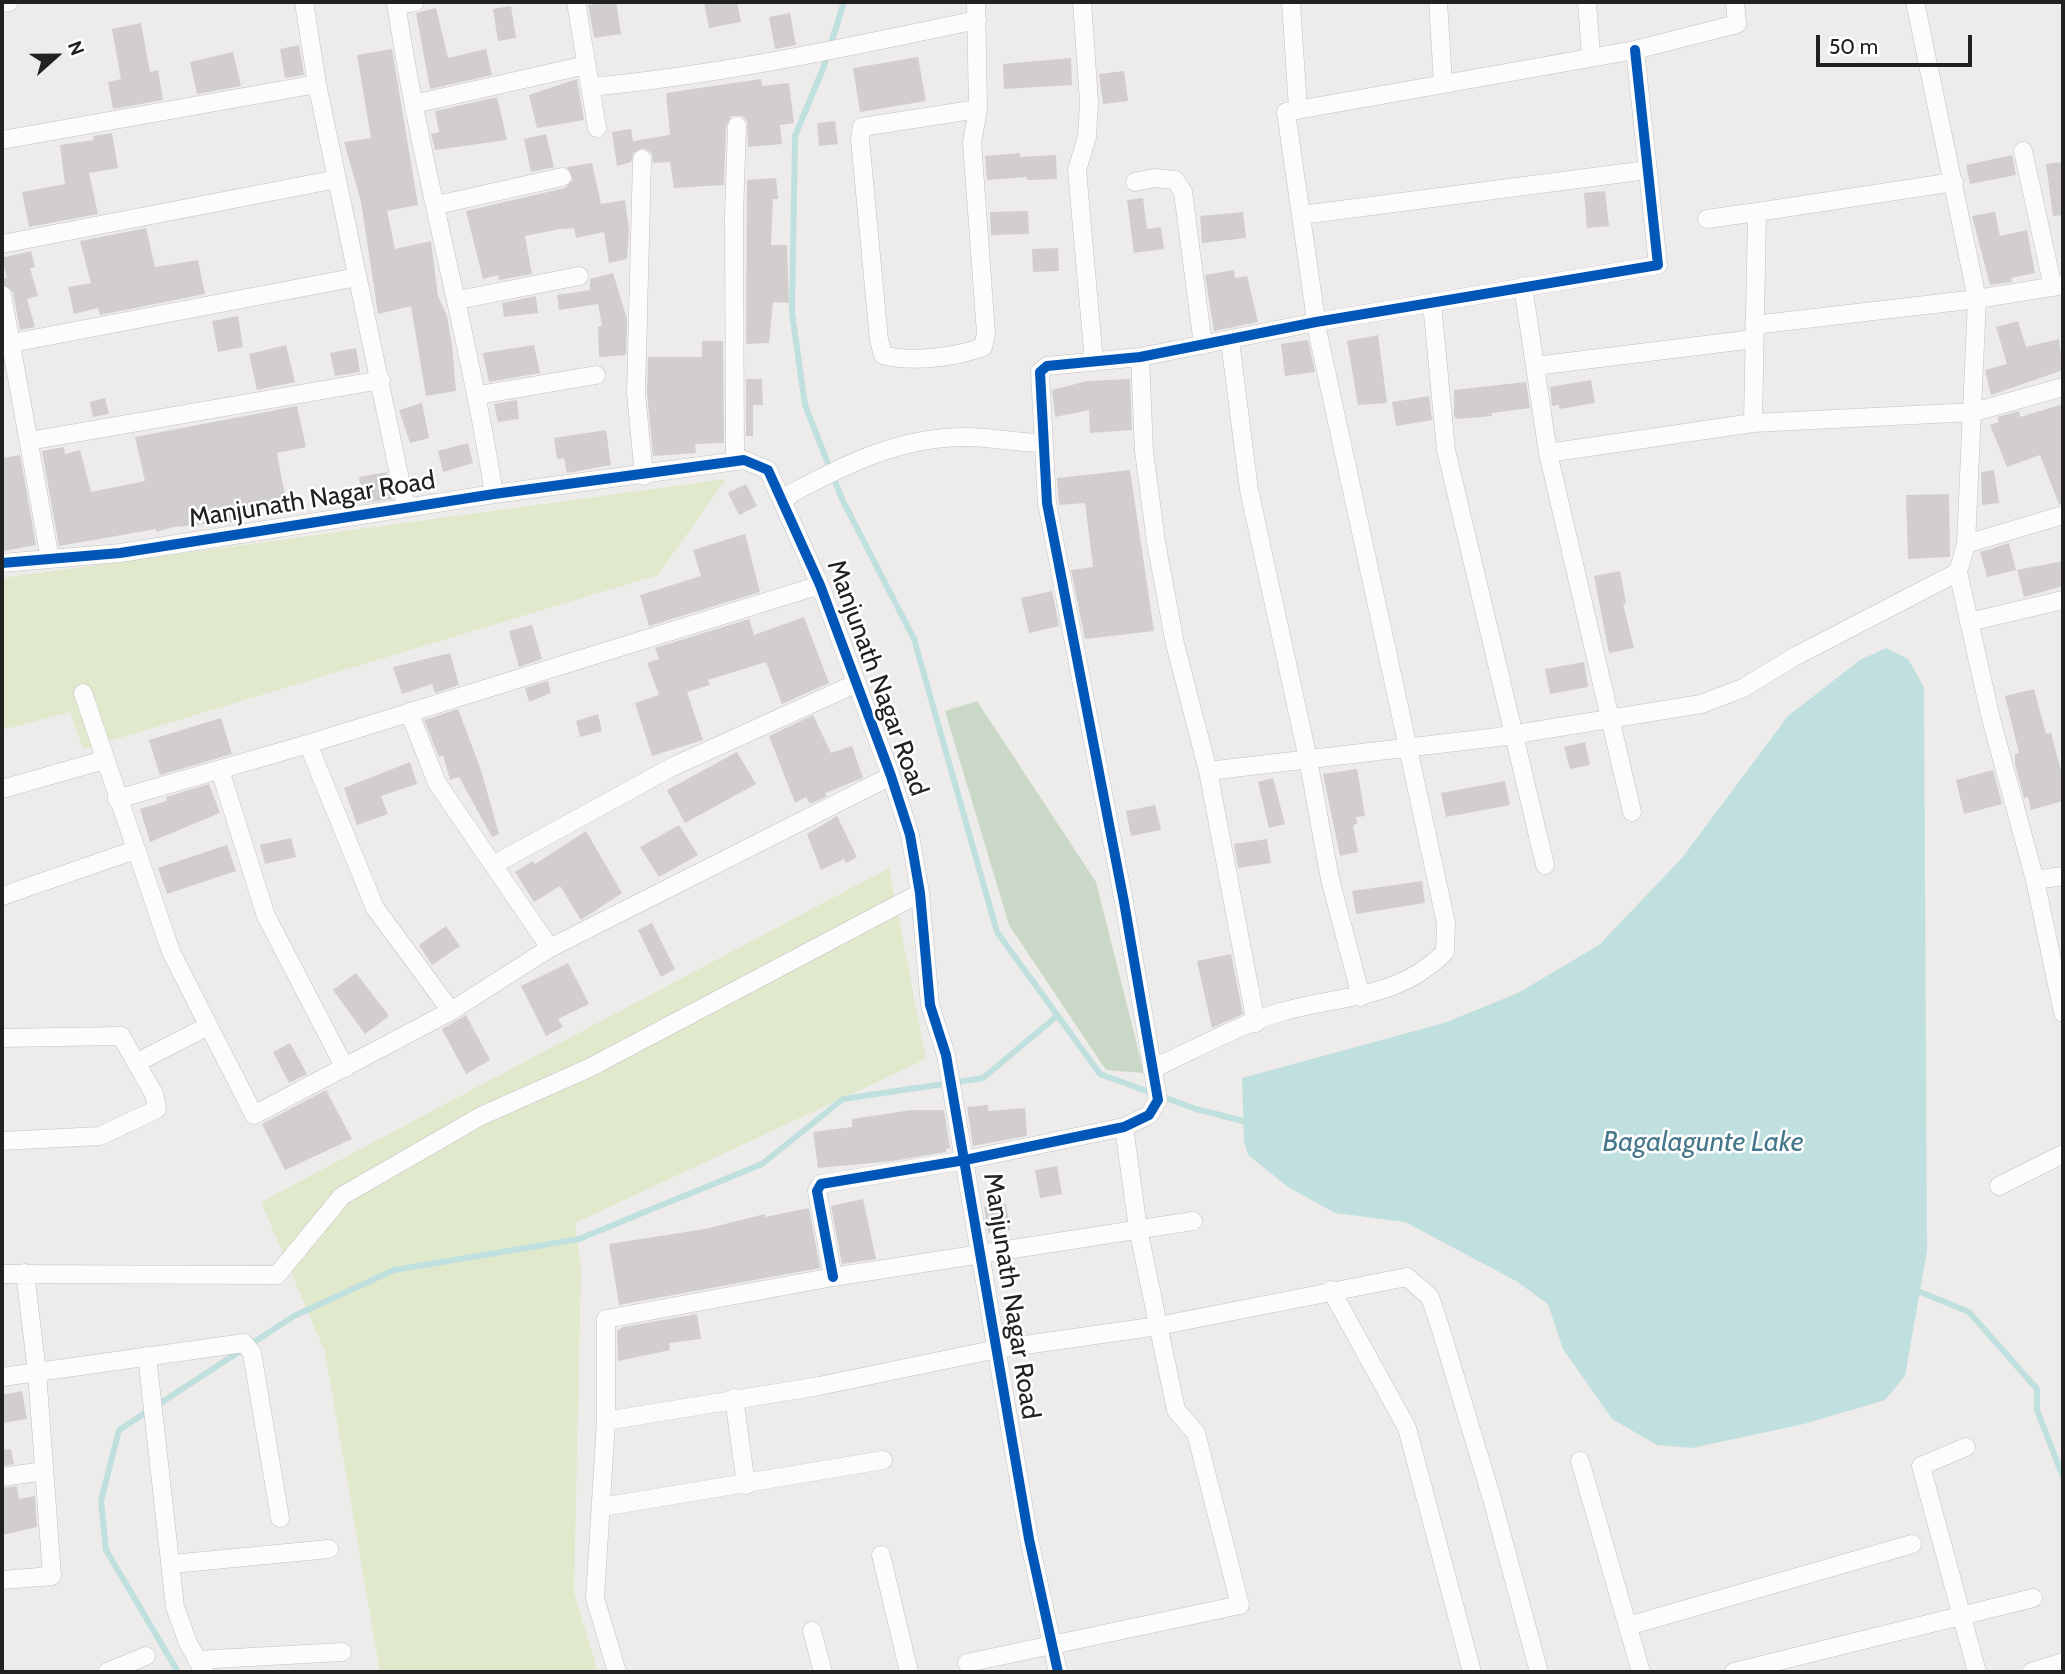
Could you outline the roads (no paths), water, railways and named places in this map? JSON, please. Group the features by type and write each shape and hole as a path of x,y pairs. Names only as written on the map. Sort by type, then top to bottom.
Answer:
{"street":[{"path":"2,3 9,2"},
{"path":"304,2 317,84 406,508"},
{"path":"415,2 396,4 414,104 479,395 494,494"},
{"path":"576,2 597,128"},
{"path":"1082,2 1089,102 1087,136 1077,170 1094,362"},
{"path":"1291,2 1298,109"},
{"path":"1438,2 1443,83"},
{"path":"1587,2 1591,56"},
{"path":"1152,1069 1280,1012 1361,997 1424,972 1445,952 1446,923 1316,322 1286,112 1635,50 1737,24 1735,2"},
{"path":"1914,2 1977,299 1966,544 1958,572 1991,719 2035,880 2063,1013"},
{"path":"590,87 644,82 819,53 976,11 978,109 972,142 986,334 983,347 969,352 896,358 883,355 878,340 860,139 862,127 978,109"},
{"path":"833,1277 817,1191 821,1184 965,1160 1124,1127 1149,1115 1158,1100 1121,889 1047,503 1040,372 1047,366 1140,357 1316,322 1658,265 1635,50"},
{"path":"414,104 586,65"},
{"path":"2,140 317,84"},
{"path":"735,461 734,215 737,126"},
{"path":"1535,366 2058,286 2023,151"},
{"path":"642,159 636,393 644,476"},
{"path":"1302,215 1647,170"},
{"path":"437,205 562,177"},
{"path":"1135,182 1154,178 1175,180 1183,192 1203,345"},
{"path":"2,244 337,179"},
{"path":"1707,219 1954,182"},
{"path":"1753,423 1757,212"},
{"path":"458,300 579,276"},
{"path":"12,344 357,277"},
{"path":"1523,286 1548,453 1632,812"},
{"path":"2,295 50,559"},
{"path":"1432,303 1446,450 1511,736 1545,865"},
{"path":"1230,341 1249,490 1308,760 1330,879 1361,997"},
{"path":"1140,357 1144,451 1156,542 1175,645 1208,771 1256,1023"},
{"path":"479,395 596,375"},
{"path":"29,441 381,380"},
{"path":"1548,453 1753,423 1974,412 2063,387"},
{"path":"788,497 859,458 908,442 942,438 1042,443"},
{"name":"Manjunath Nagar Road","path":"2,563 120,553 494,494 644,476 735,461 744,460 768,470 788,497 891,776 910,835 920,893 930,1005 946,1055 954,1096 1029,1539 1058,1672"},
{"path":"1966,544 2063,515"},
{"path":"1208,771 1511,736 1700,704 1743,688 1794,657 1958,572"},
{"path":"117,799 308,744 820,585"},
{"path":"1969,622 2063,600"},
{"path":"495,864 672,767 857,683"},
{"path":"83,693 171,952 254,1115 451,1011 550,947 891,776"},
{"path":"409,712 437,783 550,947"},
{"path":"308,744 375,908 451,1011"},
{"path":"2,789 104,760"},
{"path":"220,770 266,916 345,1068"},
{"path":"2,896 135,850"},
{"path":"2035,880 2063,876"},
{"path":"2,1274 277,1276 342,1196 481,1116 589,1068 920,893"},
{"path":"136,1063 208,1026"},
{"path":"2,1038 121,1036 155,1094 157,1109 100,1136 2,1141"},
{"path":"967,1663 1241,1605 1196,1433 1176,1410 1138,1229 1124,1127"},
{"path":"1999,1186 2063,1154"},
{"path":"617,1672 595,1598 606,1420 606,1319 833,1277 1193,1221"},
{"path":"2,1580 51,1576 37,1372 25,1273"},
{"path":"606,1420 819,1386 997,1349 1158,1326 1407,1277 1430,1297 1492,1499 1539,1672"},
{"path":"1331,1290 1407,1427 1472,1672"},
{"path":"2,1377 147,1356 247,1346 280,1518"},
{"path":"147,1356 176,1607 200,1666 342,1652"},
{"path":"734,1398 746,1485"},
{"path":"1966,1447 1921,1466 1977,1672"},
{"path":"602,1507 883,1460"},
{"path":"1580,1461 1641,1672"},
{"path":"2,1477 44,1471"},
{"path":"1628,1626 1912,1544"},
{"path":"172,1564 329,1549"},
{"path":"881,1555 909,1672"},
{"path":"1734,1672 1799,1664 1960,1614 2033,1598"},
{"path":"812,1631 823,1672"},
{"path":"107,1672 146,1656"},
{"path":"2031,1672 2063,1662"}],"water":[{"name":"Bagalagunte Lake","path":"1886,648 1908,659 1924,687 1927,1251 1905,1376 1885,1400 1804,1424 1692,1448 1657,1445 1612,1419 1563,1349 1548,1304 1516,1281 1405,1222 1335,1213 1288,1187 1248,1155 1244,1141 1242,1078 1444,1023 1518,993 1599,945 1682,858 1788,716 1860,660"}],"waterway":[{"path":"844,2 824,66 795,136 792,313 805,405 842,499 914,639 997,932 1100,1074 1196,1109 1251,1123"},
{"path":"178,1672 106,1550 101,1501 119,1430 294,1316 394,1270 579,1239 762,1164 843,1099 983,1078 1057,1016"},
{"path":"1913,1289 1969,1312 2037,1389 2037,1410 2063,1477"}]}
